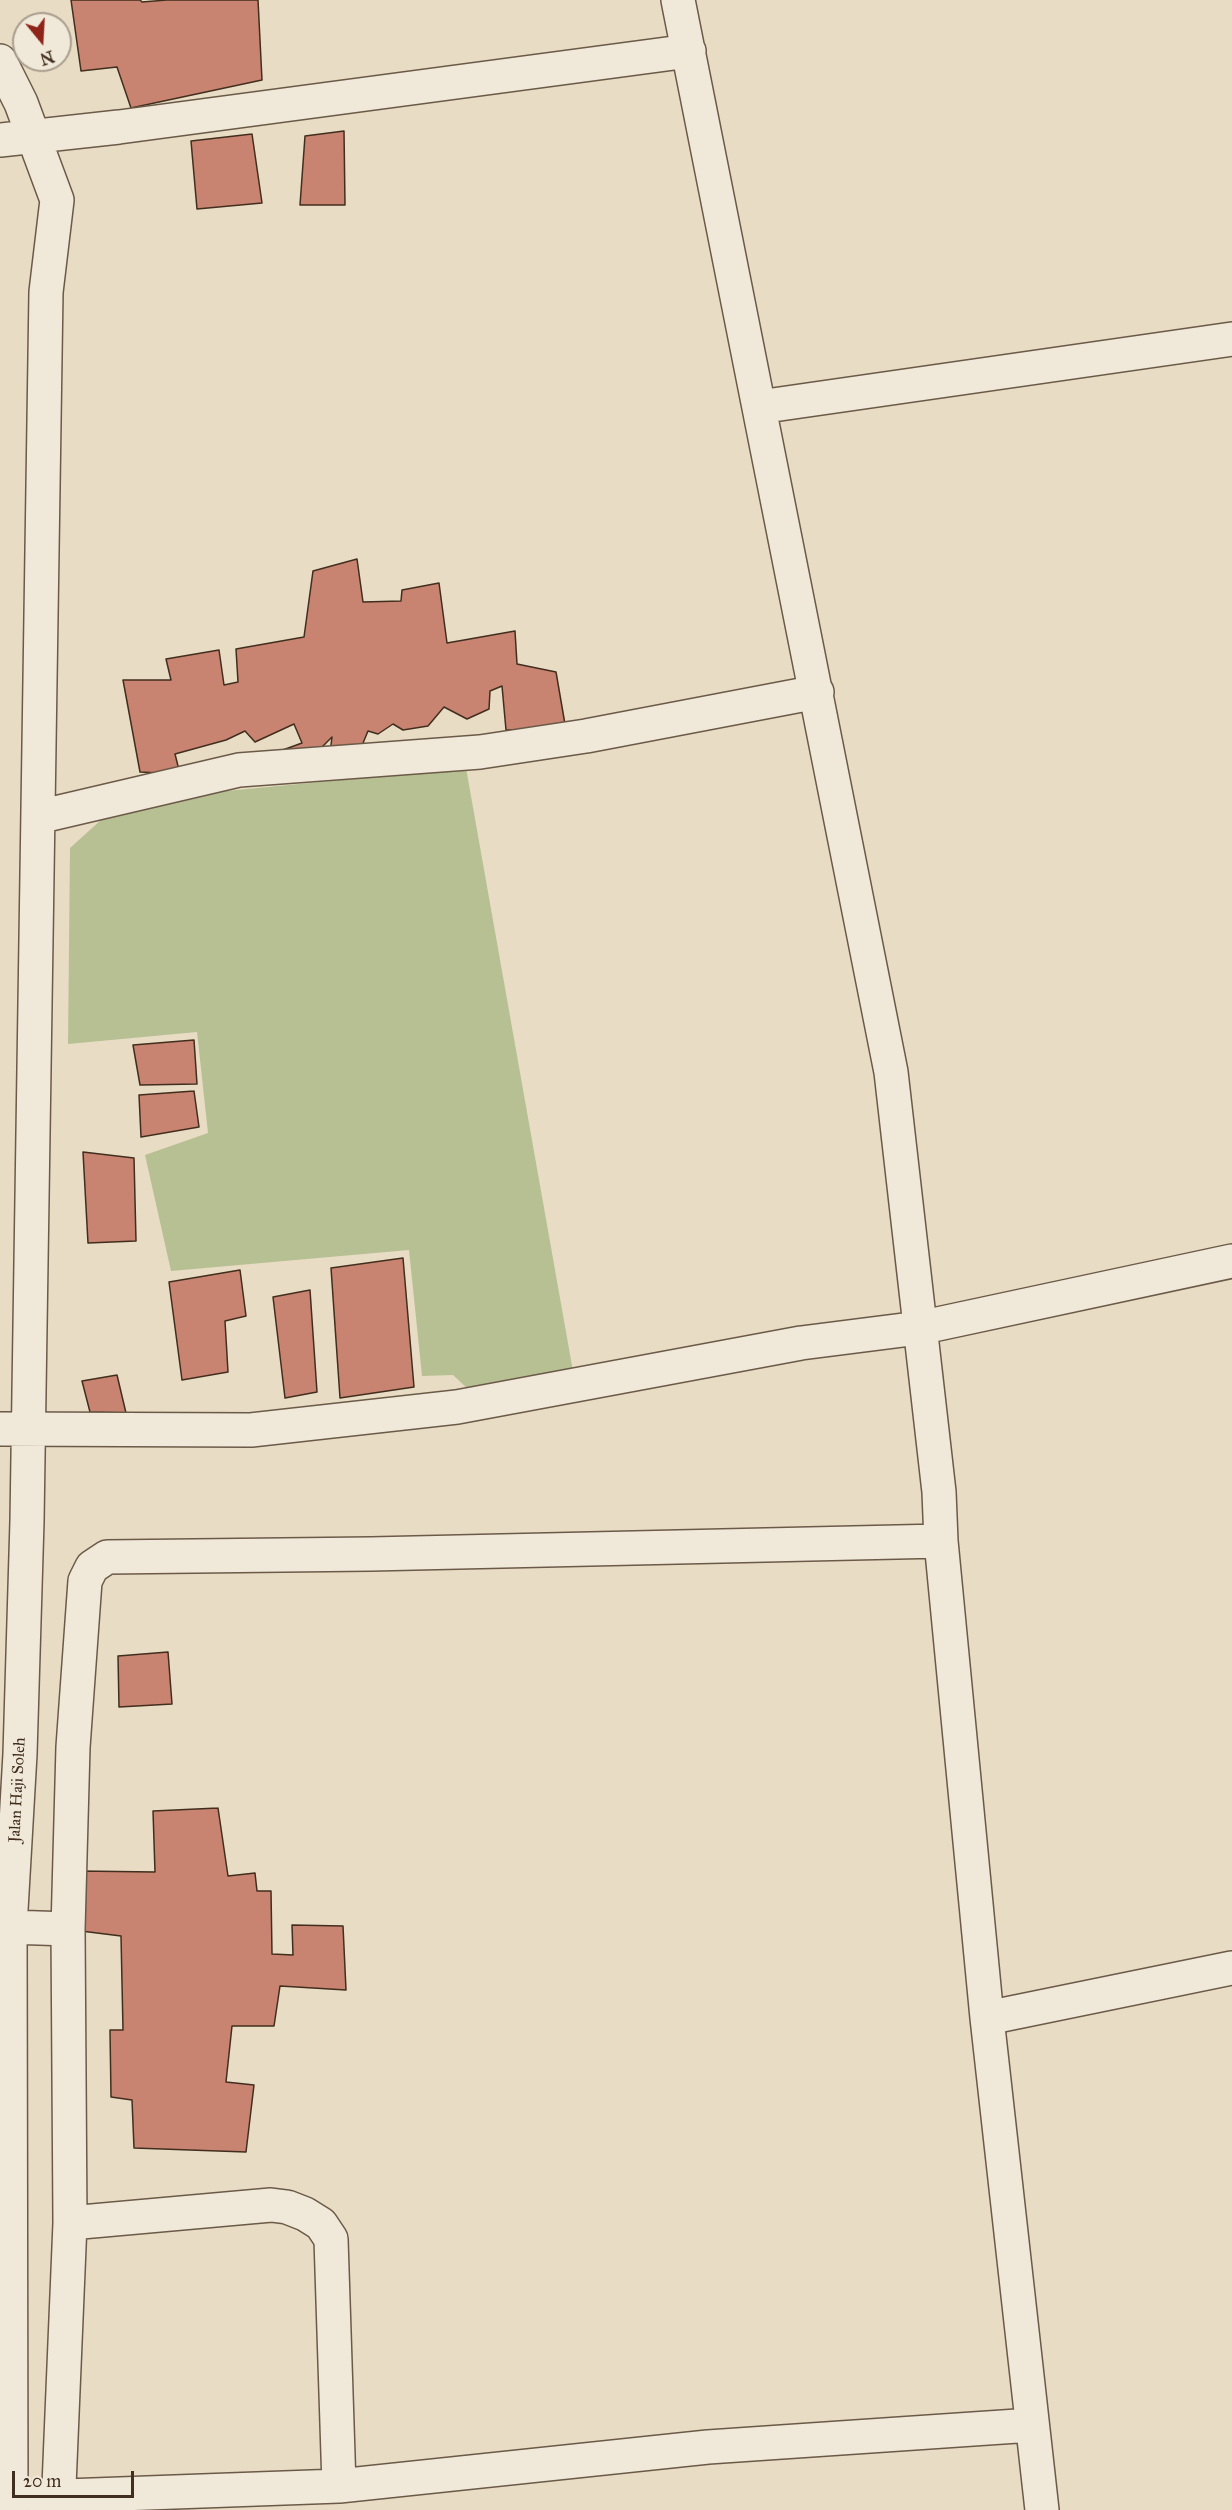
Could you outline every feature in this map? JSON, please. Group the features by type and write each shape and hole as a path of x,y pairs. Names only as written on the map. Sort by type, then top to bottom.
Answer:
{"street":[{"path":"678,0 891,1072 939,1492 941,1540 987,2018 1042,2510"},
{"path":"0,140 119,127 689,51"},
{"name":"Jalan Haji Soleh","path":"0,61 21,103 57,200 46,292 38,817 14,1429 27,1521 21,1719 38,1928 11,2505"},
{"path":"759,407 1232,339"},
{"path":"38,817 239,770 480,752 586,736 817,692"},
{"path":"14,1429 251,1431 457,1407 801,1343 919,1328 1232,1261"},
{"path":"58,2503 70,2223 38,1928 73,1747 85,1581 92,1567 106,1557 372,1554 941,1540"},
{"path":"987,2018 1232,1968"},
{"path":"70,2223 271,2205 286,2206 321,2224 331,2239 339,2486"},
{"path":"11,2505 339,2486 708,2447 1032,2425"}],"green space":[{"path":"466,768 574,1377 469,1390 453,1375 422,1376 409,1250 171,1271 145,1155 208,1133 197,1032 68,1044 70,848 122,801"}],"building":[{"path":"71,0 140,0 142,2 258,0 262,80 131,108 117,67 81,71"},
{"path":"344,131 345,205 300,205 305,136"},
{"path":"252,134 262,203 197,209 191,141"},
{"path":"357,559 363,602 401,601 402,590 439,583 447,643 515,631 517,664 556,672 566,730 506,730 502,686 490,691 489,709 467,719 444,707 428,726 403,730 393,724 378,734 368,731 361,748 330,753 332,737 313,756 269,755 302,743 294,724 255,742 245,731 226,740 175,754 180,774 140,772 123,680 171,680 166,659 219,650 224,685 238,682 236,649 304,637 313,571"},
{"path":"194,1040 197,1084 140,1085 133,1045"},
{"path":"194,1091 199,1127 141,1137 139,1095"},
{"path":"83,1152 134,1158 136,1241 88,1243"},
{"path":"403,1258 414,1387 340,1398 331,1268"},
{"path":"240,1270 246,1316 225,1321 228,1372 182,1380 169,1282"},
{"path":"310,1290 317,1392 285,1398 273,1297"},
{"path":"117,1375 126,1413 90,1412 82,1381"},
{"path":"168,1652 172,1704 119,1707 118,1656"},
{"path":"218,1808 228,1876 255,1873 257,1891 271,1891 272,1954 293,1955 292,1925 343,1926 346,1990 280,1986 274,2026 232,2026 226,2082 254,2085 246,2152 134,2148 132,2100 111,2097 110,2030 123,2030 121,1936 81,1931 79,1871 155,1872 153,1811"}]}
